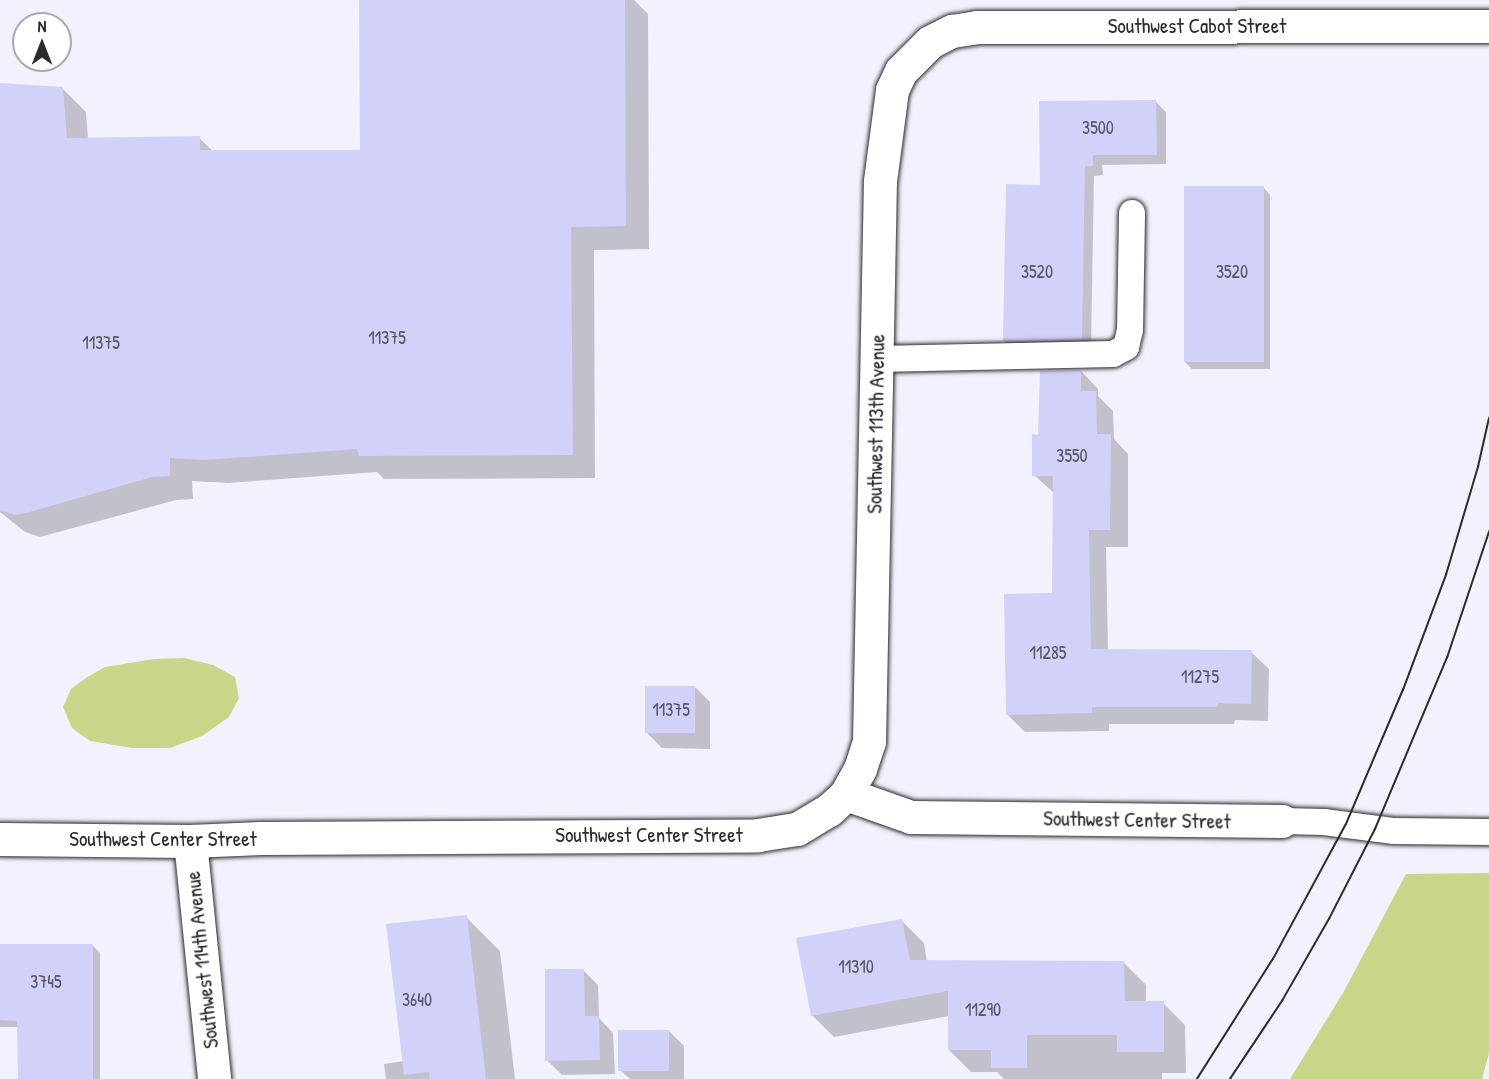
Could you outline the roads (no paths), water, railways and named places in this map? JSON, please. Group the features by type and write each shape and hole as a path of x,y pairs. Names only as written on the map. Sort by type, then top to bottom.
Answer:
{"street":[{"name":"Southwest Cabot Street","path":"914,57 930,42 952,31 977,27 1489,26"},
{"name":"Southwest 113th Avenue","path":"846,794 860,769 869,742 880,182 892,90 901,71 914,57"},
{"name":"Southwest Center Street","path":"0,839 190,841 273,838 758,835 798,829 829,810 846,794 910,818 1282,821"},
{"name":"Southwest 114th Avenue","path":"190,841 214,1079"}],"lane":[{"path":"877,358 1113,354 1126,347 1130,330 1132,213"},
{"path":"1282,821 1324,822 1394,831 1489,832"}],"tram line":[{"path":"1197,1079 1273,959 1346,824 1403,690 1446,575 1478,467 1489,418"},
{"path":"1230,1079 1282,1001 1329,919 1375,829 1447,658 1489,532"}]}
